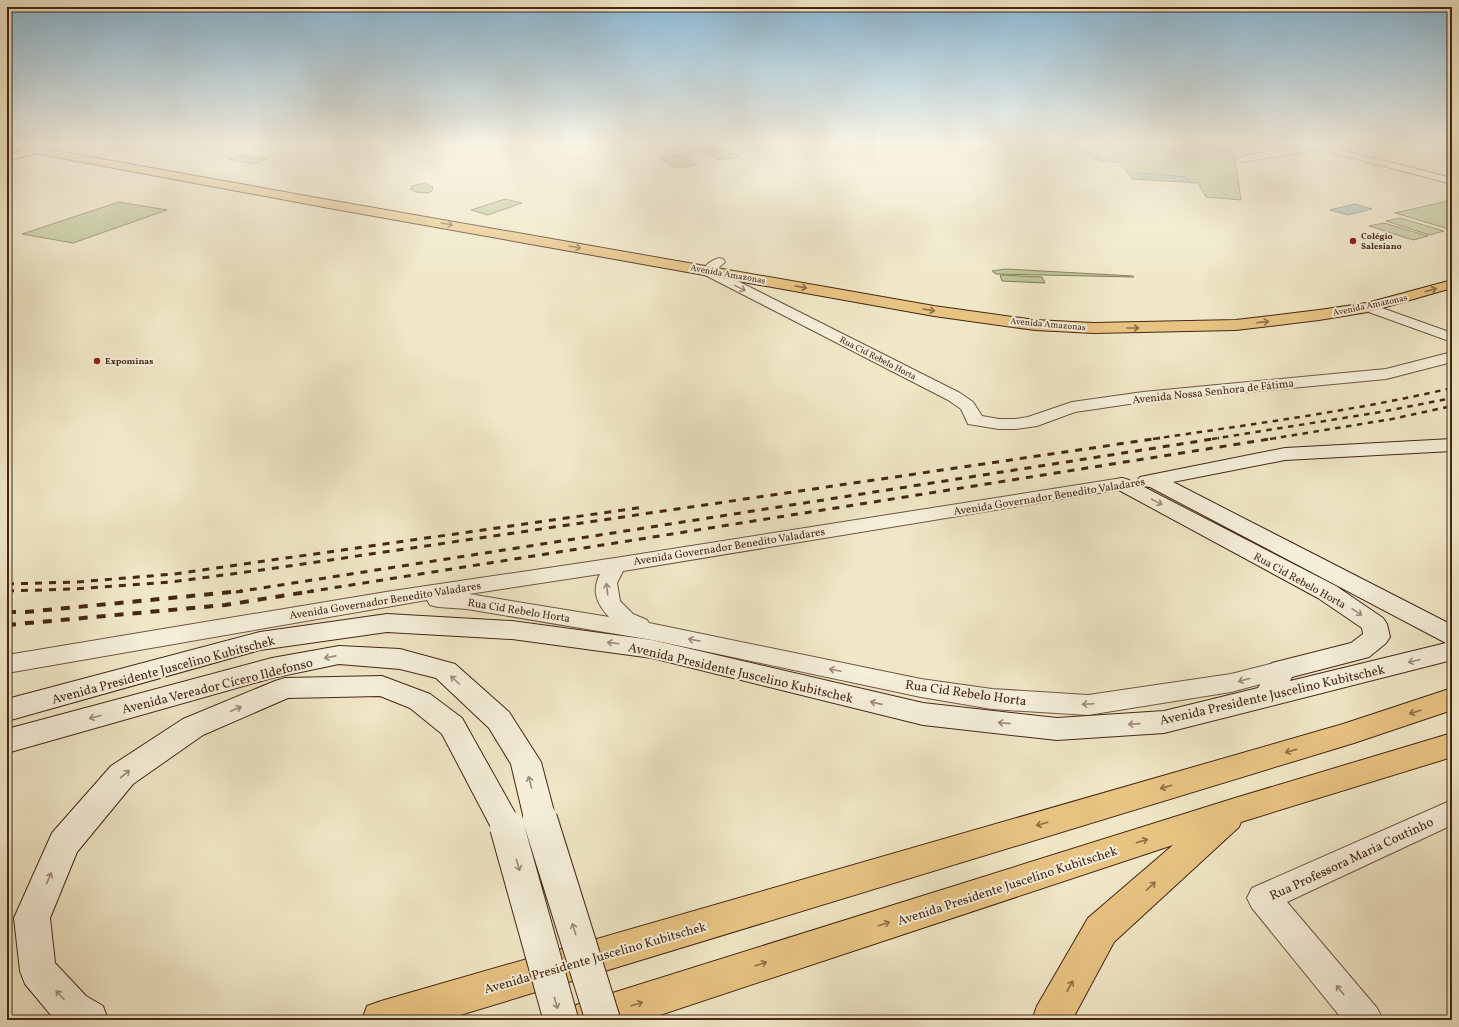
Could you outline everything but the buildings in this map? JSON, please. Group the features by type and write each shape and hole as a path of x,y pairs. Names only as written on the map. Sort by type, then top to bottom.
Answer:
{"main road":[{"name":"Avenida Amazonas","path":"256,190 321,203 714,267 992,307 1083,313"},
{"name":"Avenida Amazonas","path":"298,190 714,267 775,283 950,313 1035,325 1094,328 1236,325 1368,308 1452,284"},
{"name":"Avenida Amazonas","path":"1099,314 1220,315 1305,306 1374,293 1438,273"},
{"name":"Avenida Governador Benedito Valadares","path":"1122,484 1153,480 1285,454 1452,445"},
{"name":"Rua Cid Rebelo Horta","path":"1153,480 1452,636"},
{"name":"Rua Cid Rebelo Horta","path":"1122,484 1327,592 1374,624 1377,637 1360,650 1282,670"},
{"name":"Avenida Presidente Juscelino Kubitschek","path":"7,710 260,641 387,623 512,630 644,648 923,714 1057,729 1164,722 1452,651"},
{"name":"Avenida Vereador Cícero Ildefonso","path":"7,741 272,668 339,655 400,659 444,671 499,720 526,762 540,819 603,1020"},
{"path":"1268,696 1282,670"},
{"name":"Avenida Vereador Cícero Ildefonso","path":"89,1020 72,1010 38,971 32,918 64,843 122,775 193,727 285,688 382,686 420,701 452,726 507,827 561,1020"},
{"name":"Avenida Presidente Juscelino Kubitschek","path":"381,1020 1344,735 1452,699"},
{"name":"Avenida Presidente Juscelino Kubitschek","path":"586,1020 1235,811 1452,744"},
{"path":"1051,1020 1101,930 1235,811"}],"street":[{"name":"Rua Cid Rebelo Horta","path":"714,267 772,304 962,401 973,412 974,420"},
{"path":"772,304 765,295 775,283"},
{"path":"1368,308 1452,338"},
{"name":"Avenida Nossa Senhora de Fátima","path":"974,420 999,424 1016,424 1031,422 1059,411 1079,406 1143,396 1386,374 1452,357"},
{"name":"Avenida Governador Benedito Valadares","path":"7,664 386,599 615,565 1122,484"},
{"name":"Rua Cid Rebelo Horta","path":"615,565 606,583 609,603 625,620 652,632"},
{"name":"Rua Cid Rebelo Horta","path":"386,599 468,601 652,632 921,688 992,699 1088,705 1231,683 1282,670"},
{"path":"718,645 767,677"},
{"name":"Rua Professora Maria Coutinho","path":"1364,1020 1263,898 1452,812"}],"green space":[{"path":"412,190 432,190 428,193 415,192"},
{"path":"1202,190 1240,190 1241,200 1206,197"},
{"path":"505,199 522,203 488,215 471,210"},
{"path":"1452,200 1452,230 1395,213"},
{"path":"119,202 167,210 73,243 22,234"},
{"path":"1400,218 1444,231 1430,235 1386,221"},
{"path":"1384,223 1428,236 1413,240 1369,226"},
{"path":"1005,269 1134,277 996,274 992,271"},
{"path":"1000,275 1042,277 1045,283 1002,281"}],"water":[{"path":"1355,204 1372,209 1348,215 1330,210"}],"railway":[{"path":"1153,439 1378,404 1452,388"},
{"path":"1212,439 1381,412 1452,398"},
{"path":"1270,439 1392,419 1452,406"},
{"path":"9,591 7,591 72,589 171,582 269,569 1160,438"},
{"path":"236,592 1219,438"},
{"path":"307,592 1276,438"},
{"path":"7,584 77,582 174,574 644,507"},
{"path":"7,612 26,612 242,591"},
{"path":"7,625 225,605 313,591"}],"place":[{"name":"Colégio Salesiano","path":"1353,241"},
{"name":"Expominas","path":"97,361"}]}
